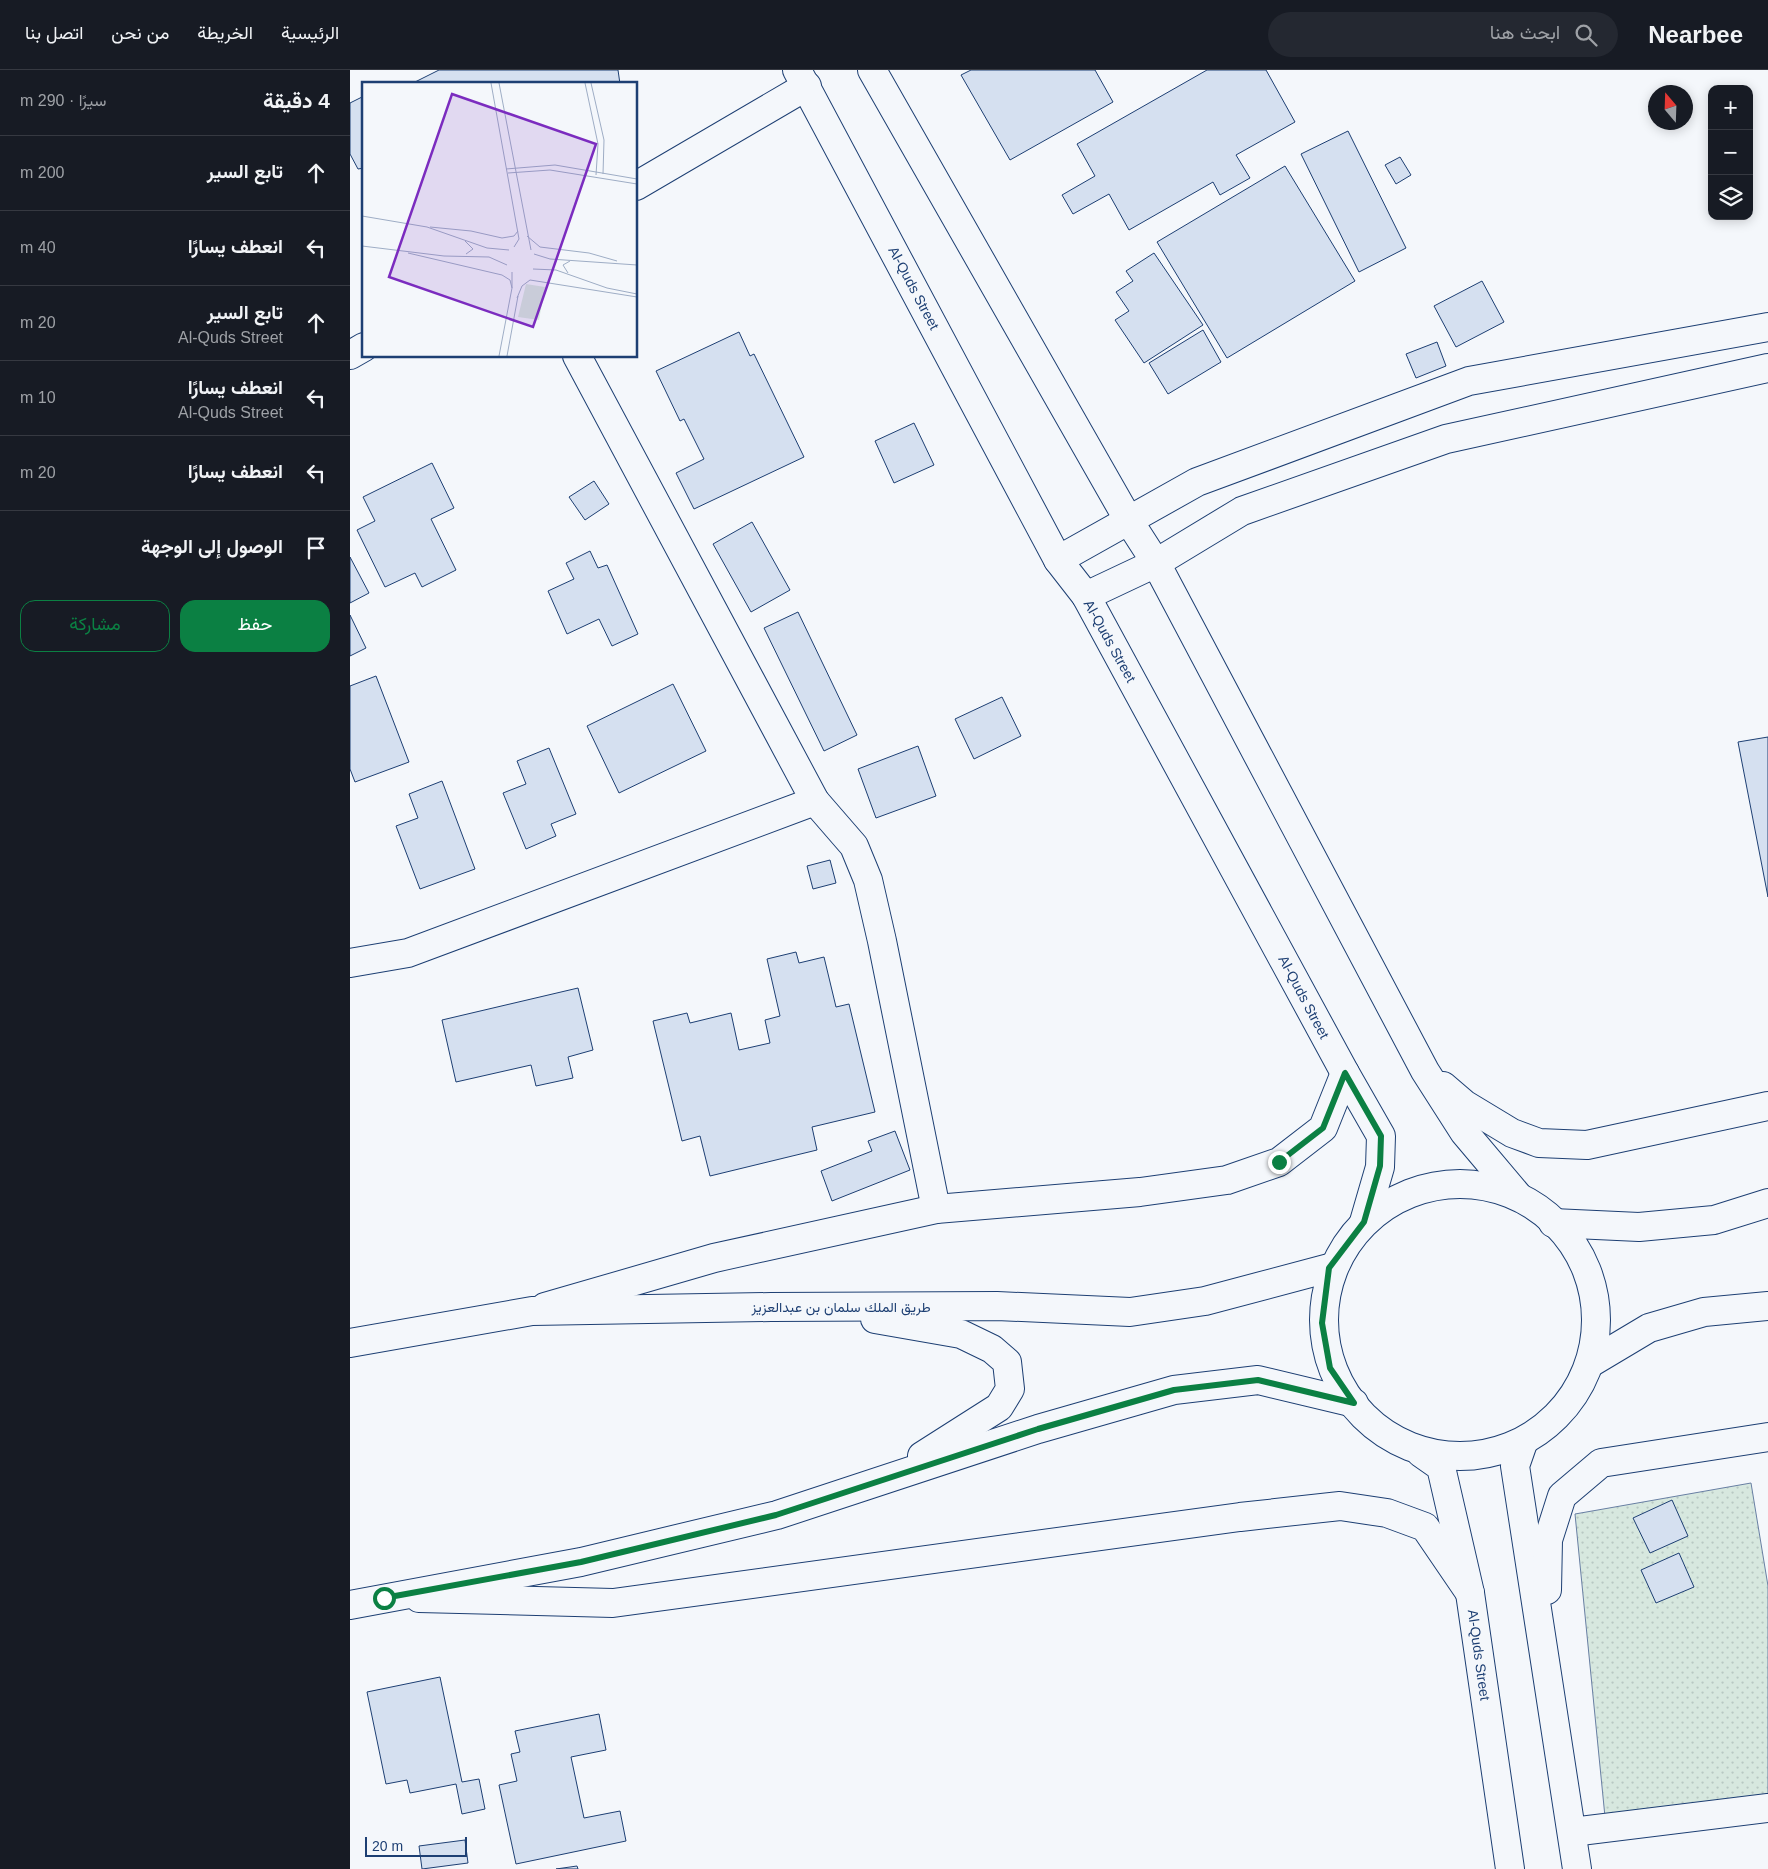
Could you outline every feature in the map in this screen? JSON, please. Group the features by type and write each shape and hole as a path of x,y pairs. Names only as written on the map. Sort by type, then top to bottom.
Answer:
{"street":[{"path":"872,70 1129,520 1156,563 1426,1071 1464,1132 1518,1196 1553,1223 1577,1248 1593,1284 1598,1323 1592,1362 1576,1395 1553,1422 1523,1443 1499,1452 1473,1458 1447,1458 1421,1453"},
{"path":"638,185 802,78"},
{"name":"Al-Quds Street","path":"802,78 1058,560 1086,596 1381,1136 1380,1166 1364,1222"},
{"path":"1058,560 1197,482 1469,381 1768,327"},
{"path":"350,355 362,348"},
{"path":"578,358 815,801 854,846 868,880 882,941 936,1209"},
{"path":"1086,596 1156,563 1242,511 1446,439 1768,368"},
{"path":"350,963 408,953 815,801"},
{"path":"1426,1071 1464,1104 1512,1133 1539,1143 1587,1145 1768,1106"},
{"path":"532,1311 714,1258 936,1209 1140,1192 1227,1180 1279,1162 1323,1128 1345,1073"},
{"path":"1354,1403 1330,1368 1322,1323 1329,1268 1364,1222 1398,1198 1437,1185 1478,1184 1518,1196"},
{"path":"1553,1223 1639,1228 1714,1220 1768,1203"},
{"name":"طريق الملك سلمان بن عبدالعزيز","path":"350,1343 532,1311 997,1306 1130,1312 1205,1301 1329,1268"},
{"path":"1592,1362 1648,1328 1704,1312 1768,1306"},
{"path":"819,1308 961,1334 992,1349 1007,1362 1010,1389 999,1407 960,1433 877,1482"},
{"path":"350,1605 581,1562 776,1515 1038,1429 1174,1390 1258,1380 1354,1403"},
{"name":"Al-Quds Street","path":"1354,1403 1441,1468 1470,1592 1510,1869"},
{"path":"1546,1664 1548,1540 1562,1496 1601,1464 1768,1437"},
{"path":"1523,1443 1515,1466 1578,1869"},
{"path":"384,1598 613,1603 1230,1518 1340,1506 1387,1513 1425,1527 1470,1592"},
{"path":"1572,1832 1768,1808"}],"shaded area":[{"path":"1751,1483 1768,1586 1768,1798 1606,1827 1575,1514"}],"building":[{"path":"439,70 618,70 620,82 415,82"},
{"path":"971,70 1095,70 1113,102 1010,160 961,75"},
{"path":"1207,70 1266,70 1295,122 1236,155 1250,178 1220,195 1213,182 1129,230 1109,194 1073,214 1062,195 1095,176 1077,144"},
{"path":"362,97 362,168 358,169 350,154 350,103"},
{"path":"1348,131 1406,248 1359,272 1301,154"},
{"path":"1400,157 1411,175 1396,184 1385,165"},
{"path":"1285,166 1355,281 1227,358 1157,242"},
{"path":"1154,253 1203,325 1144,363 1115,320 1129,311 1116,292 1133,281 1126,271"},
{"path":"1482,281 1504,322 1456,347 1434,306"},
{"path":"1203,330 1221,362 1168,394 1149,363"},
{"path":"739,332 750,356 754,354 804,457 694,509 676,473 704,459 684,419 680,421 656,371"},
{"path":"1437,342 1446,366 1416,378 1406,354"},
{"path":"914,423 934,465 894,483 875,441"},
{"path":"432,463 454,508 431,519 456,570 422,587 415,573 385,587 357,530 375,521 363,497"},
{"path":"594,481 609,504 585,520 569,497"},
{"path":"752,522 790,590 751,612 713,544"},
{"path":"590,551 598,568 607,565 638,634 612,646 599,619 567,634 548,591 574,579 566,563"},
{"path":"350,557 369,593 350,603"},
{"path":"798,612 857,735 824,751 764,628"},
{"path":"350,615 366,648 350,656"},
{"path":"376,676 409,762 355,782 350,769 350,686"},
{"path":"673,684 706,751 619,793 587,726"},
{"path":"1002,697 1021,736 974,759 955,719"},
{"path":"1768,737 1768,897 1738,742"},
{"path":"918,746 936,796 876,818 858,769"},
{"path":"549,748 576,814 551,824 556,836 526,849 503,793 526,784 517,761"},
{"path":"442,781 475,869 420,889 396,826 418,818 409,794"},
{"path":"830,860 836,883 813,889 807,866"},
{"path":"796,952 799,963 824,957 836,1007 849,1004 875,1112 812,1127 817,1150 710,1176 700,1136 682,1141 653,1021 687,1013 690,1023 731,1013 739,1050 770,1043 765,1020 780,1016 767,959"},
{"path":"578,988 593,1050 568,1057 573,1078 536,1086 531,1065 456,1082 442,1020"},
{"path":"895,1131 910,1170 832,1201 821,1171 872,1151 868,1141"},
{"path":"1672,1500 1688,1536 1650,1553 1633,1518"},
{"path":"1679,1553 1694,1587 1656,1603 1641,1570"},
{"path":"440,1677 462,1782 479,1779 485,1809 462,1814 456,1784 410,1793 407,1780 386,1784 367,1692"},
{"path":"599,1714 606,1750 571,1757 584,1818 620,1811 626,1841 516,1864 499,1785 517,1781 511,1754 520,1752 515,1731"},
{"path":"465,1840 468,1863 422,1869 419,1846"},
{"path":"577,1866 578,1869 556,1869"}],"route":[{"path":"384,1598 581,1562 776,1515 1038,1429 1174,1390 1258,1380 1354,1403 1330,1368 1322,1323 1329,1268 1364,1222 1380,1166 1381,1136 1345,1073 1323,1128 1279,1162"}]}
